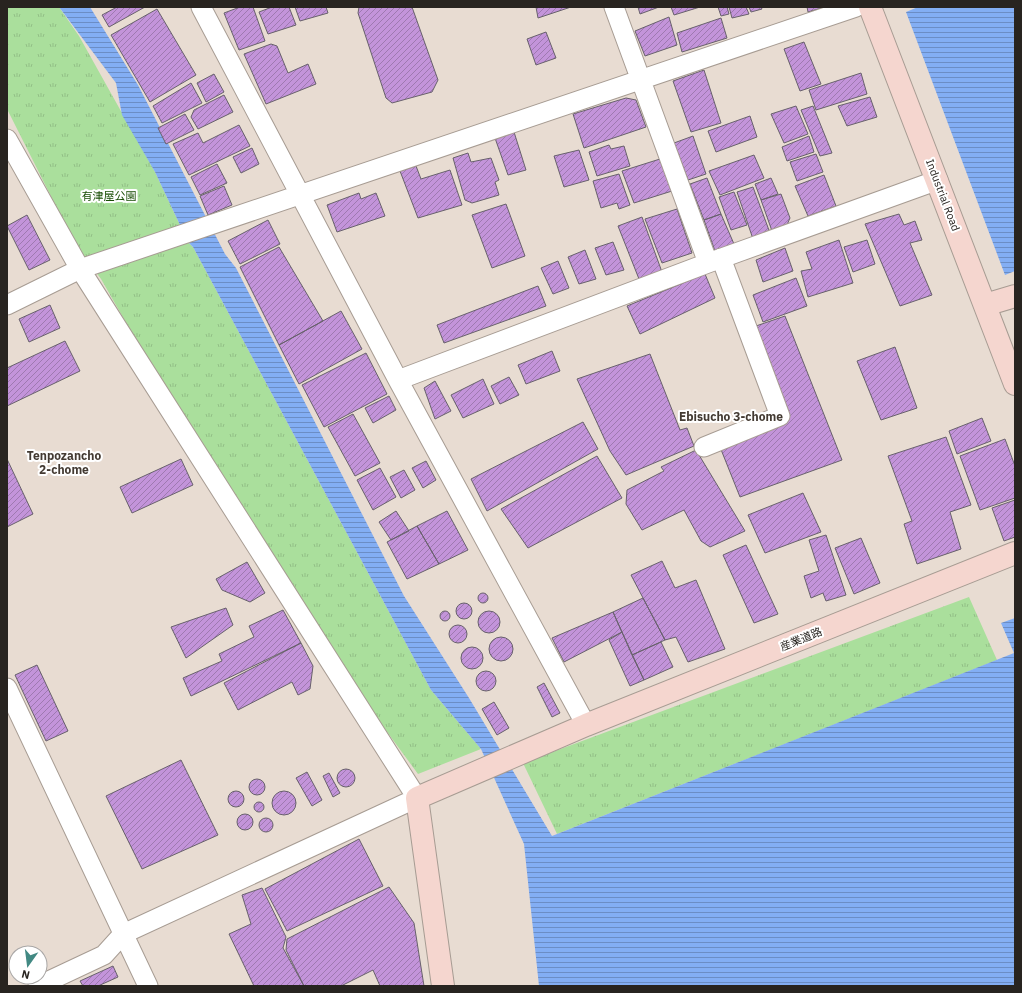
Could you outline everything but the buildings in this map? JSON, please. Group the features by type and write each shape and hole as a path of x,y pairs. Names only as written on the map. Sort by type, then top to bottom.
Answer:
{"street":[{"path":"202,7 398,380 586,725"},
{"path":"614,7 641,81 714,261 780,416 704,447"},
{"path":"7,304 80,268 641,81 856,7"},
{"name":"Industrial Road","path":"870,7 938,180 1015,384"},
{"path":"7,139 80,268 417,798 443,986"},
{"path":"398,380 714,261 938,180"},
{"path":"985,305 1015,296"},
{"name":"産業道路","path":"417,798 586,725 1015,553"},
{"path":"7,688 148,986"},
{"path":"38,986 104,955 123,934 417,798"}],"green space":[{"name":"有津屋公園","path":"7,7 59,7 79,36 155,172 188,242 193,247 431,690 481,749 418,774 354,687 144,354 101,279 74,242 7,109"},
{"path":"969,597 997,660 557,834 523,763"}],"water":[{"path":"59,7 90,7 138,85 225,254 236,268 404,596 469,698 552,836 1014,653 1001,623 1015,618 1015,986 539,986 524,844 481,749 431,690 193,247 188,242 155,172 122,115 116,83"},
{"path":"918,7 1015,7 1015,271 1005,275 906,12"}],"district":[{"name":"Ebisucho 3-chome","path":"731,416"},
{"name":"Tenpozancho 2-chome","path":"64,462"}]}
